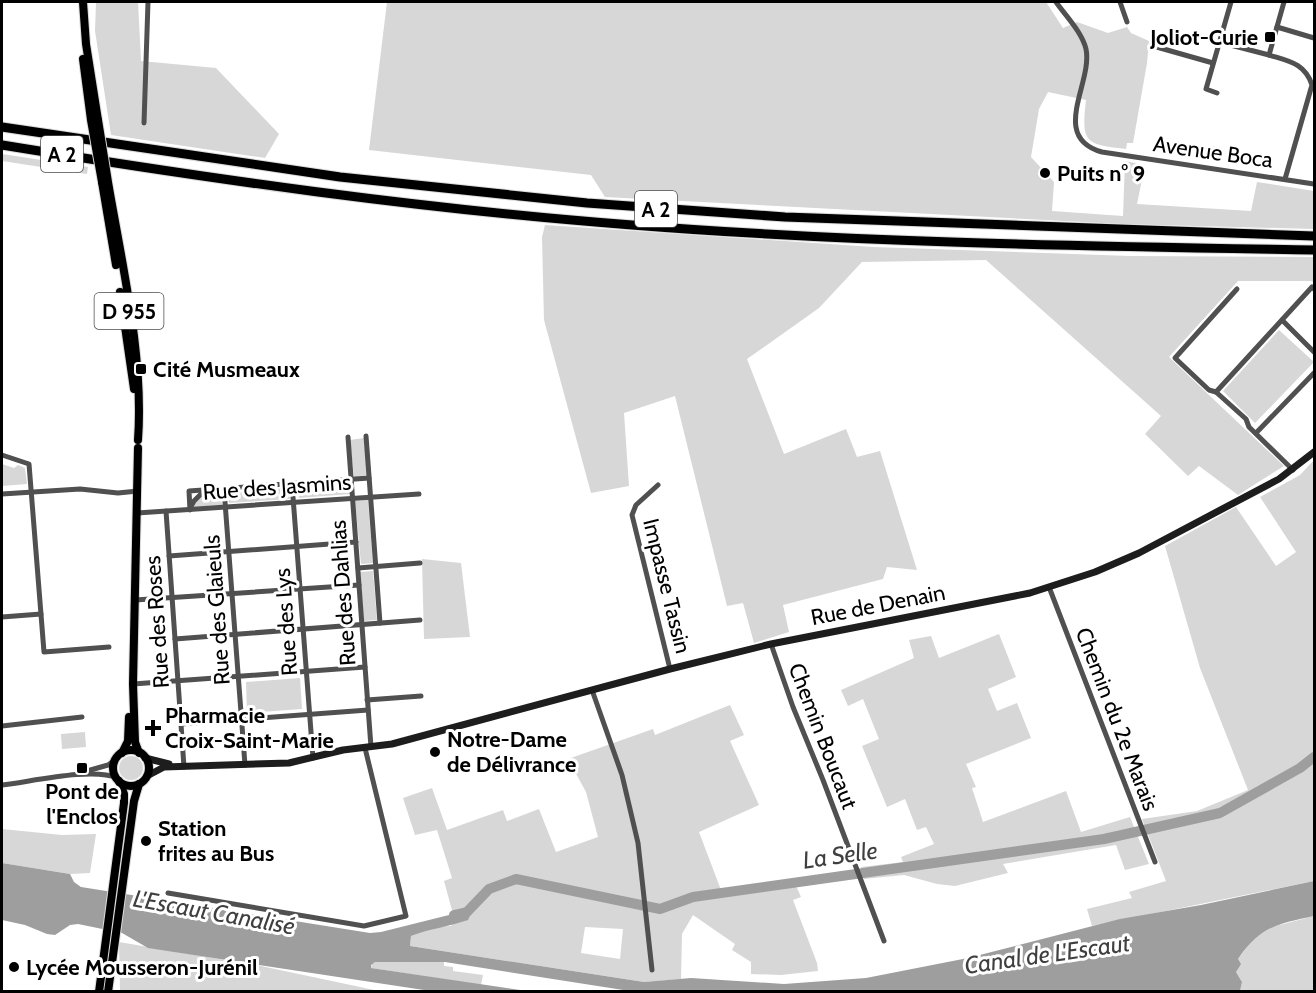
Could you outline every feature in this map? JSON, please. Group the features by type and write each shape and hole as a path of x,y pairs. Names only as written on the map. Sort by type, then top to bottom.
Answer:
{"highway":[{"name":"A 2","path":"2,127 332,176 595,204 810,218 1314,236"},
{"name":"A 2","path":"2,145 332,194 631,225 825,237 1314,250"}],"main road":[{"name":"D 955","path":"81,2 82,54 105,182 130,352 138,444 133,684 135,742 142,755"},
{"name":"D 955","path":"122,753 128,741 133,684"},
{"path":"99,992 105,941 118,881 134,801 139,784 147,776 148,768 142,755 129,750 115,760 113,769 123,791 124,799 118,881 115,938 108,992"},
{"path":"118,780 129,786 139,784"}],"street":[{"path":"144,123 148,2"},
{"name":"Avenue Boca","path":"1056,2 1085,47 1086,58 1075,128 1078,137 1087,146 1106,153 1314,184"},
{"path":"1120,2 1127,22"},
{"path":"1217,93 1206,89 1231,2"},
{"path":"1269,55 1284,2"},
{"path":"1277,27 1314,38"},
{"path":"1219,42 1299,65 1311,82 1285,179"},
{"path":"1153,46 1213,63"},
{"path":"1216,392 1312,287 1314,289"},
{"path":"1237,290 1175,358 1209,390 1216,392 1246,419 1248,426 1293,470"},
{"path":"1282,320 1314,352"},
{"path":"1256,433 1314,373"},
{"path":"366,436 380,623"},
{"name":"Rue des Dahlias","path":"168,893 361,926 406,916 368,747 368,710 348,437"},
{"name":"Rue de Denain","path":"182,767 289,763 338,751 392,744 771,644 1002,600 1049,587 1095,572 1139,553 1267,486 1293,470 1314,452"},
{"path":"2,455 29,465 44,652 109,647"},
{"path":"190,510 189,491 369,478"},
{"name":"Rue des Lys","path":"292,484 313,758"},
{"name":"Impasse Tassin","path":"658,485 636,505 632,515 670,669"},
{"path":"2,494 80,489 115,493 138,491"},
{"name":"Rue des Glaieuls","path":"224,489 245,765"},
{"path":"190,510 194,501 205,490"},
{"name":"Rue des Jasmins","path":"137,513 419,494"},
{"name":"Rue des Roses","path":"166,511 182,767"},
{"path":"169,556 356,542"},
{"path":"358,568 420,563"},
{"path":"135,600 359,585"},
{"name":"Chemin du 2e Marais","path":"1049,587 1155,862"},
{"path":"2,616 41,614"},
{"path":"175,639 420,620"},
{"name":"Chemin Boucaut","path":"771,644 793,707 884,941"},
{"path":"133,684 365,667"},
{"path":"592,690 624,783 639,850 652,970"},
{"path":"367,700 421,696"},
{"path":"181,724 368,710"},
{"path":"2,726 82,717"},
{"path":"142,755 182,767"},
{"path":"76,775 108,765 115,760"},
{"path":"147,776 160,768 182,767"},
{"path":"2,785 76,775 106,774 118,780"}],"shaded area":[{"path":"96,2 138,2 141,61 216,68 279,134 265,158 111,135 95,31"},
{"path":"387,2 1046,2 1063,28 1077,22 1108,33 1127,27 1131,33 1149,41 1133,143 1127,143 1126,149 1094,143 1089,139 1084,125 1086,100 1048,92 1039,109 1031,157 1054,182 1052,211 1123,216 1125,161 1145,165 1137,204 1251,211 1257,182 1314,191 1314,229 1121,224 605,197 591,175 369,150"},
{"path":"2,154 88,167 87,174 2,161"},
{"path":"545,225 874,247 1130,256 1314,257 1314,283 1312,281 1238,281 1169,357 1284,466 1238,495 1199,466 1188,476 1145,434 1161,416 986,260 862,262 819,308 747,359 784,454 846,429 857,457 880,451 917,570 887,567 883,579 783,605 789,632 754,643 743,603 727,606 675,396 624,413 629,486 591,493 544,320 542,237"},
{"path":"1279,330 1314,362 1255,423 1223,391"},
{"path":"364,438 367,475 354,477 350,440"},
{"path":"1314,460 1314,881 1092,926 1087,909 1132,898 1129,892 1166,881 1142,819 1197,811 1248,790 1200,668 1165,546 1236,507 1276,566 1296,552 1260,497 1300,475"},
{"path":"2,464 14,468 18,465 25,468 27,484 2,486"},
{"path":"349,483 350,494 299,498 298,487"},
{"path":"289,488 290,499 229,503 228,492"},
{"path":"221,493 222,505 193,507 205,494"},
{"path":"368,500 373,563 361,564 355,501"},
{"path":"422,559 461,563 470,637 424,639"},
{"path":"373,571 377,620 364,621 360,572"},
{"path":"999,634 1016,677 988,689 997,711 1017,703 1031,738 966,764 976,787 972,788 983,822 1066,791 1081,832 1130,817 1149,864 1125,870 1116,845 1003,864 1008,873 955,886 937,884 904,875 864,879 861,867 903,862 901,857 934,844 926,827 917,830 905,799 887,807 862,746 879,739 863,699 848,706 841,690 914,658 909,640 931,636 939,658"},
{"path":"300,678 302,709 247,713 246,682"},
{"path":"730,705 744,735 730,741 759,805 699,832 721,890 793,879 801,897 793,900 818,971 781,975 751,974 751,962 732,950 735,944 693,915 682,934 681,979 644,982 410,946 411,936 432,927 451,926 464,911 453,914 444,881 452,878 437,830 415,835 403,798 432,788 447,830 503,810 507,821 539,809 556,852 598,837 586,792 568,759 653,729 655,735","holes":["585,927 623,929 620,959 581,953"]},
{"path":"85,732 86,747 62,749 61,734"},
{"path":"131,756 139,760 143,768 139,776 131,780 123,776 119,768 123,760"},
{"path":"2,829 62,835 96,834 90,873 70,874 2,863"},
{"path":"1314,916 1314,991 1240,991 1242,982 1236,972 1238,959 1253,939 1272,927"},
{"path":"119,942 261,966 379,991 120,991"},
{"path":"444,962 444,966 453,967 453,971 483,975 481,985 371,968 372,963"}],"water":[{"path":"2,863 70,874 74,882 81,887 370,933 465,911 471,913 468,920 411,936 410,946 644,982 691,978 784,984 866,978 968,958 1120,919 1201,905 1314,881 1314,916 1280,924 1254,939 1238,959 1241,964 1236,972 1242,982 1240,991 636,992 445,962 375,962 371,965 371,968 527,991 437,992 148,948 122,933 78,924 70,925 55,935 47,934 25,925 2,920"}],"waterway":[{"name":"La Selle","path":"454,915 467,912 489,889 516,879 660,909 693,897 1104,839 1220,813 1300,768 1314,757"}],"place":[{"name":"Joliot-Curie","path":"1270,37"},
{"name":"Puits n° 9","path":"1045,173"},
{"name":"Cité Musmeaux","path":"141,369"},
{"name":"Pharmacie Croix-Saint-Marie","path":"153,728"},
{"name":"Notre-Dame de Délivrance","path":"435,752"},
{"name":"Pont de l'Enclos","path":"82,768"},
{"name":"Station frites au Bus","path":"146,841"},
{"name":"Lycée Mousseron-Jurénil","path":"14,967"}],"water label":[{"name":"L'Escaut Canalisé","path":"214,912"},
{"name":"Canal de L'Escaut","path":"1047,954"}]}
